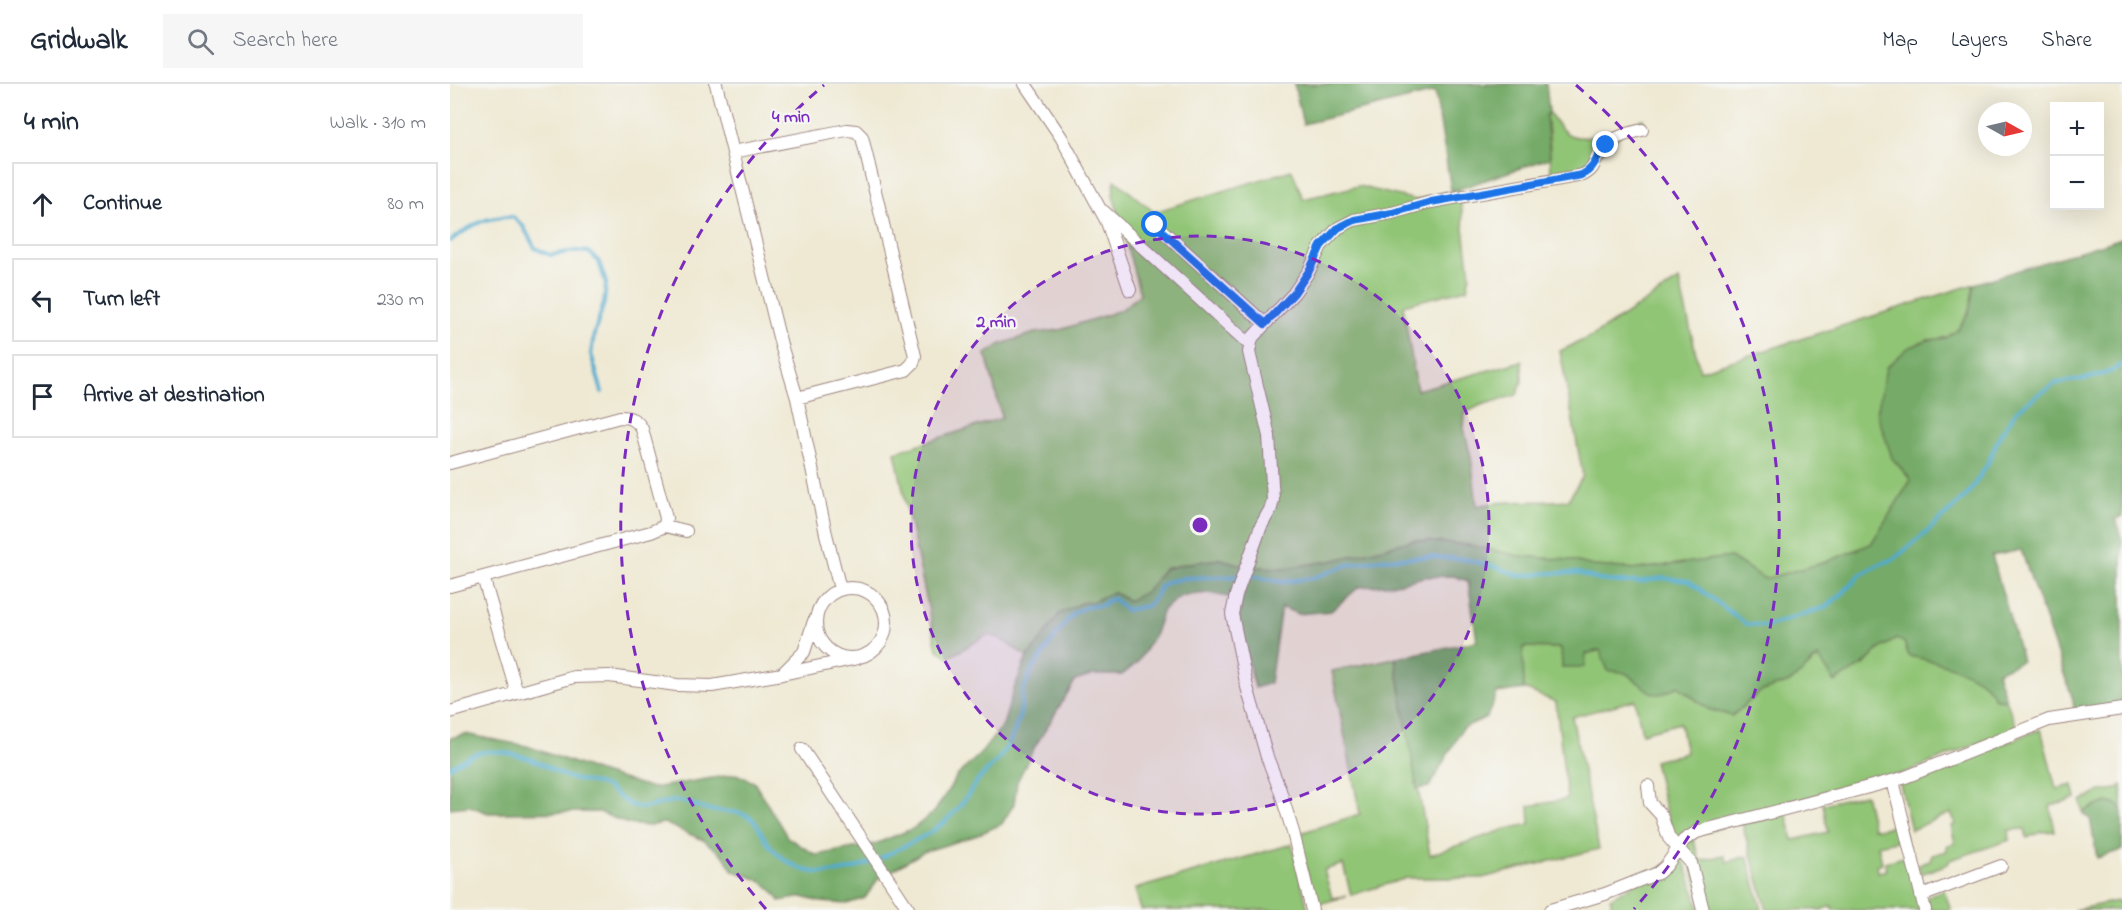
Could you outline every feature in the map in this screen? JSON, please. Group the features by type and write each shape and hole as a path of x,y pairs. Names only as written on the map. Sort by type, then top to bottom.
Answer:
{"street":[{"path":"716,84 780,345 798,398 826,534 840,589"},
{"path":"1025,84 1061,137 1107,222 1130,290"},
{"path":"733,152 847,130 856,131 862,137 915,356 913,363 906,370 798,398"},
{"path":"1312,910 1293,832 1267,757 1247,687 1233,624 1233,605 1236,595 1261,526 1272,508 1273,500 1269,436 1249,344 1294,293 1309,271 1321,246 1338,228 1354,220 1392,213 1431,202 1582,175 1592,170 1598,155 1606,145 1629,133 1642,130"},
{"path":"1098,206 1249,344"},
{"path":"1155,225 1265,324"},
{"path":"450,464 609,420 629,417 638,421 642,429 664,510 665,526"},
{"path":"450,586 651,532 665,526 686,531"},
{"path":"483,577 517,693"},
{"path":"450,712 574,677 609,676 677,685 712,686 782,674 858,658 869,654 883,638 886,616 882,605 866,590 855,587 840,589 826,598 819,607 804,652 782,674"},
{"path":"816,617 819,638 826,648 835,655 858,658"},
{"path":"1550,910 1605,894 1652,876 1666,866 1684,840 1696,832 1893,780 2036,724 2122,709"},
{"path":"802,749 909,910"},
{"path":"1893,780 1925,910"},
{"path":"1648,786 1650,803 1661,815 1669,838 1691,863 1703,910"},
{"path":"1921,896 2001,866"}],"green space":[{"path":"1294,84 1546,84 1550,158 1451,190 1435,92 1303,124"},
{"path":"1549,112 1565,132 1573,136 1599,135 1643,119 1645,125 1626,129 1584,170 1557,176 1551,173 1546,116"},
{"path":"1292,170 1303,199 1358,186 1416,200 1459,189 1470,275 1467,289 1403,305 1417,390 1522,361 1522,381 1517,395 1481,405 1465,413 1464,429 1471,457 1477,506 1568,500 1583,476 1560,351 1594,335 1679,280 1700,371 1974,284 1967,315 1960,328 1945,338 1927,340 1892,458 1911,480 1871,544 1826,562 1764,579 1731,557 1638,569 1593,566 1570,560 1519,556 1469,545 1415,540 1331,561 1284,568 1250,567 1220,559 1164,569 1147,591 1129,601 1113,592 1092,602 1081,603 1041,640 1027,657 999,638 987,635 949,657 937,649 895,452 1002,418 986,354 1001,344 1035,333 1060,330 1121,310 1140,294 1113,195 1115,180 1154,212"},
{"path":"2122,238 2122,517 2115,519 2122,540 2122,705 2074,711 2073,700 2021,550 1992,556 2022,661 1997,672 2006,700 1996,699 1986,686 1969,674 1909,656 1904,642 1896,639 1878,650 1863,665 1835,682 1818,657 1792,681 1760,692 1732,716 1708,709 1678,686 1661,694 1655,694 1625,673 1608,671 1600,650 1586,654 1585,667 1562,667 1561,648 1523,647 1524,689 1497,693 1487,717 1463,728 1429,787 1417,789 1395,658 1477,641 1468,581 1453,576 1424,577 1396,584 1359,587 1331,611 1298,614 1281,607 1270,683 1255,688 1238,624 1241,600 1209,593 1181,596 1163,610 1154,636 1137,663 1122,675 1094,675 1075,681 1033,750 1017,782 1014,804 1002,824 975,836 923,852 878,879 865,898 847,904 820,902 802,897 780,901 771,889 760,881 733,871 724,856 703,840 664,823 648,826 628,824 599,812 488,813 470,806 450,808 450,738 465,734 527,746 605,774 653,788 736,774 754,782 788,838 816,855 875,844 914,828 935,811 957,776 982,752 1003,725 1013,691 1027,657 1059,614 1081,603 1092,602 1113,592 1129,601 1147,591 1164,569 1190,563 1220,559 1250,567 1284,568 1331,561 1415,540 1469,545 1519,556 1570,560 1593,566 1638,569 1731,557 1765,579 1826,562 1871,544 1911,480 1892,458 1877,413 1886,368 1908,348 1928,340 1946,338 1958,329 1969,313 1974,284"},
{"path":"1896,639 1904,642 1909,656 1949,666 1969,674 1987,687 1996,699 2006,700 2017,728 1907,772 1679,840 1672,838 1654,761 1686,753 1680,723 1642,733 1635,700 1572,717 1599,849 1482,878 1407,878 1351,895 1343,864 1324,870 1332,898 1347,896 1315,905 1297,834 1360,814 1332,671 1395,658 1430,855 1506,829 1530,824 1529,806 1567,799 1556,702 1524,689 1522,647 1562,648 1562,667 1586,654 1601,650 1633,679 1678,686 1708,709 1732,716 1760,692 1792,681 1819,657 1863,666 1878,650"},
{"path":"2041,729 2056,789 2073,785 2076,798 2050,806 2055,831 2041,832 2027,838 2025,829 2009,830 2010,840 1950,860 1948,864 1921,874 1918,865 1930,861 1932,855 1947,851 1946,846 1955,843 1951,826 1956,824 1951,813 1911,830 1900,784"},
{"path":"2122,785 2122,809 2116,804 2096,806 2083,812 2081,801 2101,791 2117,789"},
{"path":"1865,794 1873,828 1901,824 1905,839 1878,845 1882,863 1877,865 1878,872 1887,870 1885,862 1908,856 1921,910 1834,910 1832,906 1821,910 1767,910 1742,824 1786,812 1793,840 1828,832 1823,804"},
{"path":"2106,802 2116,804 2122,809 2122,850 2097,858 2090,818 2083,812"},
{"path":"1693,838 1700,861 1724,855 1727,862 1747,856 1762,910 1705,910 1685,848 1686,843"},
{"path":"1292,844 1308,910 1141,910 1135,889"},
{"path":"1678,858 1683,858 1700,910 1614,910 1610,898"},
{"path":"1944,890 1951,910 1928,910 1927,896"},
{"path":"2122,900 2122,910 2074,910"}],"waterway":[{"path":"450,241 465,230 486,220 513,217 523,226 535,248 550,255 577,251 589,252 599,262 606,283 604,303 594,334 591,354 602,392"},
{"path":"879,859 926,835 945,822 960,806 978,780 999,759 1012,738 1020,715 1023,691 1032,670 1065,623 1075,612 1087,607 1103,605 1108,600 1114,599 1126,610 1147,606 1160,587 1167,582 1185,578 1250,576 1283,582 1313,578 1348,565 1381,559 1428,557 1464,559 1520,576 1578,573 1599,580 1619,582 1640,582 1662,578 1689,581 1746,624 1767,626 1826,607 1860,575 1894,559 1927,532 1968,494 1987,465 2000,435 2017,410 2040,393 2057,383 2090,378 2112,371 2122,364"},
{"path":"450,767 471,755 484,752 516,755 534,760 573,779 604,786 634,806 645,807 679,801 709,810 740,813 755,823 778,854 802,869 829,873 857,868 872,862"}],"route":[{"path":"1155,225 1265,324 1294,293 1309,271 1321,246 1338,228 1354,220 1392,213 1431,202 1582,175 1592,170 1598,155 1606,145"}]}
